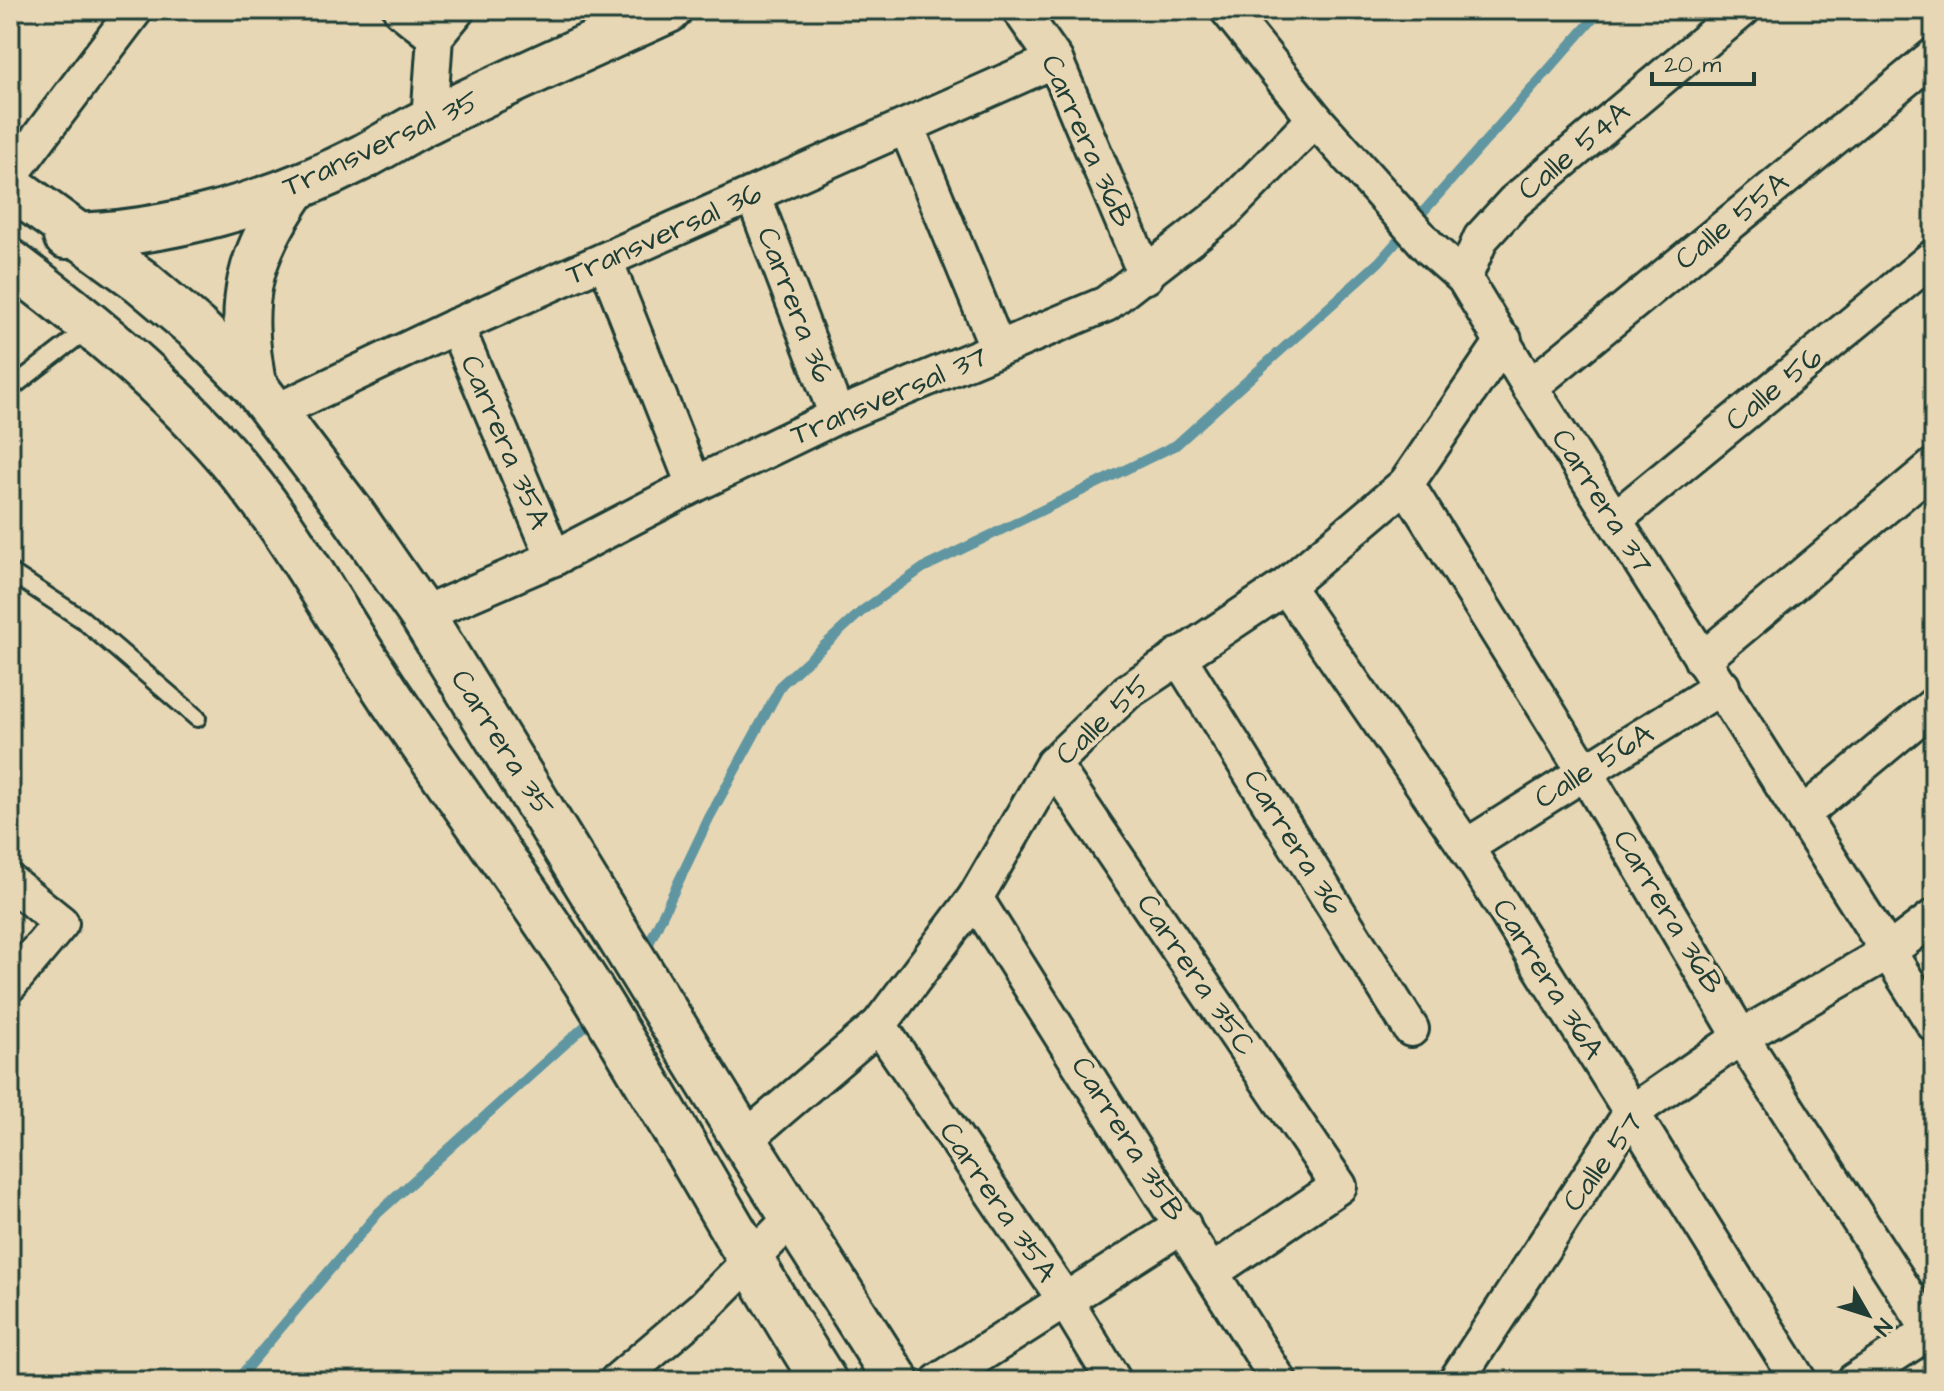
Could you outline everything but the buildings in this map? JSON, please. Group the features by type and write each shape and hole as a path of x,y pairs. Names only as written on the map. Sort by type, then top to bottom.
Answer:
{"street":[{"path":"10,176 135,10"},
{"path":"401,10 435,37"},
{"path":"429,120 435,37 457,10"},
{"name":"Transversal 35","path":"10,236 79,236 161,226 226,211 295,188 362,157 429,120 669,10"},
{"name":"Carrera 36B","path":"1020,10 1055,60 1146,276"},
{"name":"Carrera 37","path":"1228,10 1315,119 1430,248 1464,278 1934,1024"},
{"name":"Calle 54A","path":"1464,278 1481,238 1514,202 1742,10"},
{"name":"Calle 55A","path":"1530,387 1934,56"},
{"name":"Transversal 36","path":"264,398 456,326 1055,60"},
{"name":"Transversal 37","path":"422,615 554,558 694,485 837,416 1106,304 1146,276 1224,212 1315,119"},
{"path":"907,128 998,349"},
{"name":"Carrera 35","path":"10,186 141,281 199,330 264,398 422,615 626,943 744,1140 897,1381"},
{"path":"264,398 244,333 249,280 266,231 295,188"},
{"name":"Carrera 36","path":"753,195 837,416"},
{"name":"Calle 56","path":"1614,520 1934,257"},
{"path":"605,260 694,485"},
{"path":"10,262 94,325 194,420 276,518 372,671 590,990 706,1181 750,1263 824,1381"},
{"name":"Carrera 35A","path":"456,326 554,558"},
{"name":"Calle 55","path":"744,1140 879,1025 975,898 1053,764 1127,692 1286,586 1406,484 1504,340"},
{"name":"Calle 56A","path":"1466,847 1585,772 1712,673 1934,466"},
{"name":"Carrera 36B","path":"1406,484 1585,772 1741,1037 1930,1324"},
{"name":"Carrera 36A","path":"1286,586 1466,847 1799,1381"},
{"name":"Carrera 36","path":"1178,656 1411,1029"},
{"path":"1803,814 1934,705"},
{"name":"Carrera 35C","path":"1053,764 1339,1186 1212,1272"},
{"path":"10,882 61,923 10,984"},
{"name":"Carrera 35B","path":"975,898 1279,1381"},
{"name":"Calle 57","path":"1456,1381 1631,1113 1741,1037 1888,952 1934,917"},
{"name":"Carrera 35A","path":"879,1025 1065,1300 1114,1381"},
{"path":"617,1381 750,1263 793,1217"},
{"path":"939,1381 1183,1225"},
{"path":"1854,1381 1930,1324"}],"lane":[{"path":"10,389 94,325"},
{"path":"10,572 82,619 197,718"}],"waterway":[{"path":"644,954 709,818 782,684 863,610 923,568 1176,445 1379,262 1601,10"},
{"path":"236,1381 378,1213 596,1016"}]}
